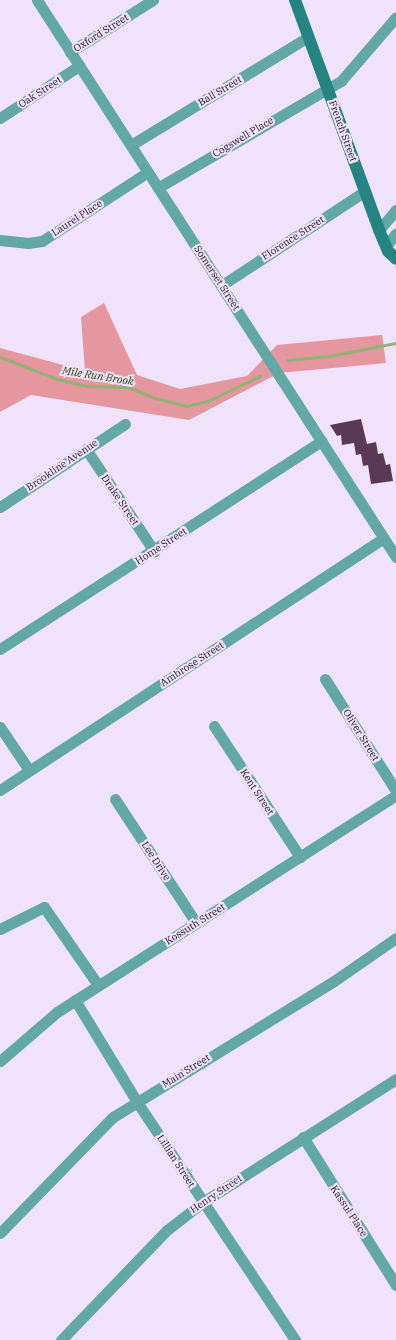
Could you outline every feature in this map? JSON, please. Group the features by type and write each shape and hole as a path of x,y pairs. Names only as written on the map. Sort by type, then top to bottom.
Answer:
{"main road":[{"name":"French Street","path":"295,0 379,230 386,246 396,259"}],"street":[{"name":"Somerset Street","path":"37,0 132,145 396,557"},
{"name":"Oxford Street","path":"70,52 153,0"},
{"name":"Cogswell Place","path":"159,187 342,81 396,17"},
{"name":"Ball Street","path":"132,145 308,37"},
{"name":"Oak Street","path":"0,118 80,66"},
{"name":"Laurel Place","path":"0,240 28,243 42,241 148,172"},
{"name":"Florence Street","path":"222,285 365,191"},
{"path":"379,230 396,210"},
{"path":"386,246 396,233"},
{"name":"Brookline Avenue","path":"0,507 124,424"},
{"name":"Home Street","path":"0,649 154,551 322,441"},
{"name":"Drake Street","path":"86,449 154,551"},
{"name":"Ambrose Street","path":"0,790 383,538"},
{"name":"Oliver Street","path":"325,679 396,791"},
{"name":"Kent Street","path":"214,726 300,857"},
{"path":"0,727 29,770"},
{"name":"Kossuth Street","path":"0,1061 57,1012 396,795"},
{"name":"Lee Drive","path":"115,799 196,923"},
{"path":"0,929 44,907 98,985"},
{"name":"Main Street","path":"0,1233 114,1117 334,981 396,938"},
{"name":"Lillian Street","path":"75,1000 137,1102 294,1340"},
{"name":"Henry Street","path":"61,1340 167,1230 203,1202 396,1079"},
{"name":"Kassul Place","path":"303,1137 396,1285"}],"shaded area":[{"path":"104,303 137,375 180,389 247,376 277,345 382,335 386,363 279,373 189,420 31,395 0,412 0,348 85,371 81,317"}],"building":[{"path":"361,419 367,444 376,442 378,454 383,453 386,465 390,464 393,481 371,484 368,465 363,466 361,454 356,455 354,443 342,445 341,435 337,436 330,425"}],"waterway":[{"name":"Mile Run Brook","path":"287,360 329,356 396,343"},
{"name":"Mile Run Brook","path":"0,357 57,379 88,386 128,387 155,398 186,406 208,401 260,376"}]}
